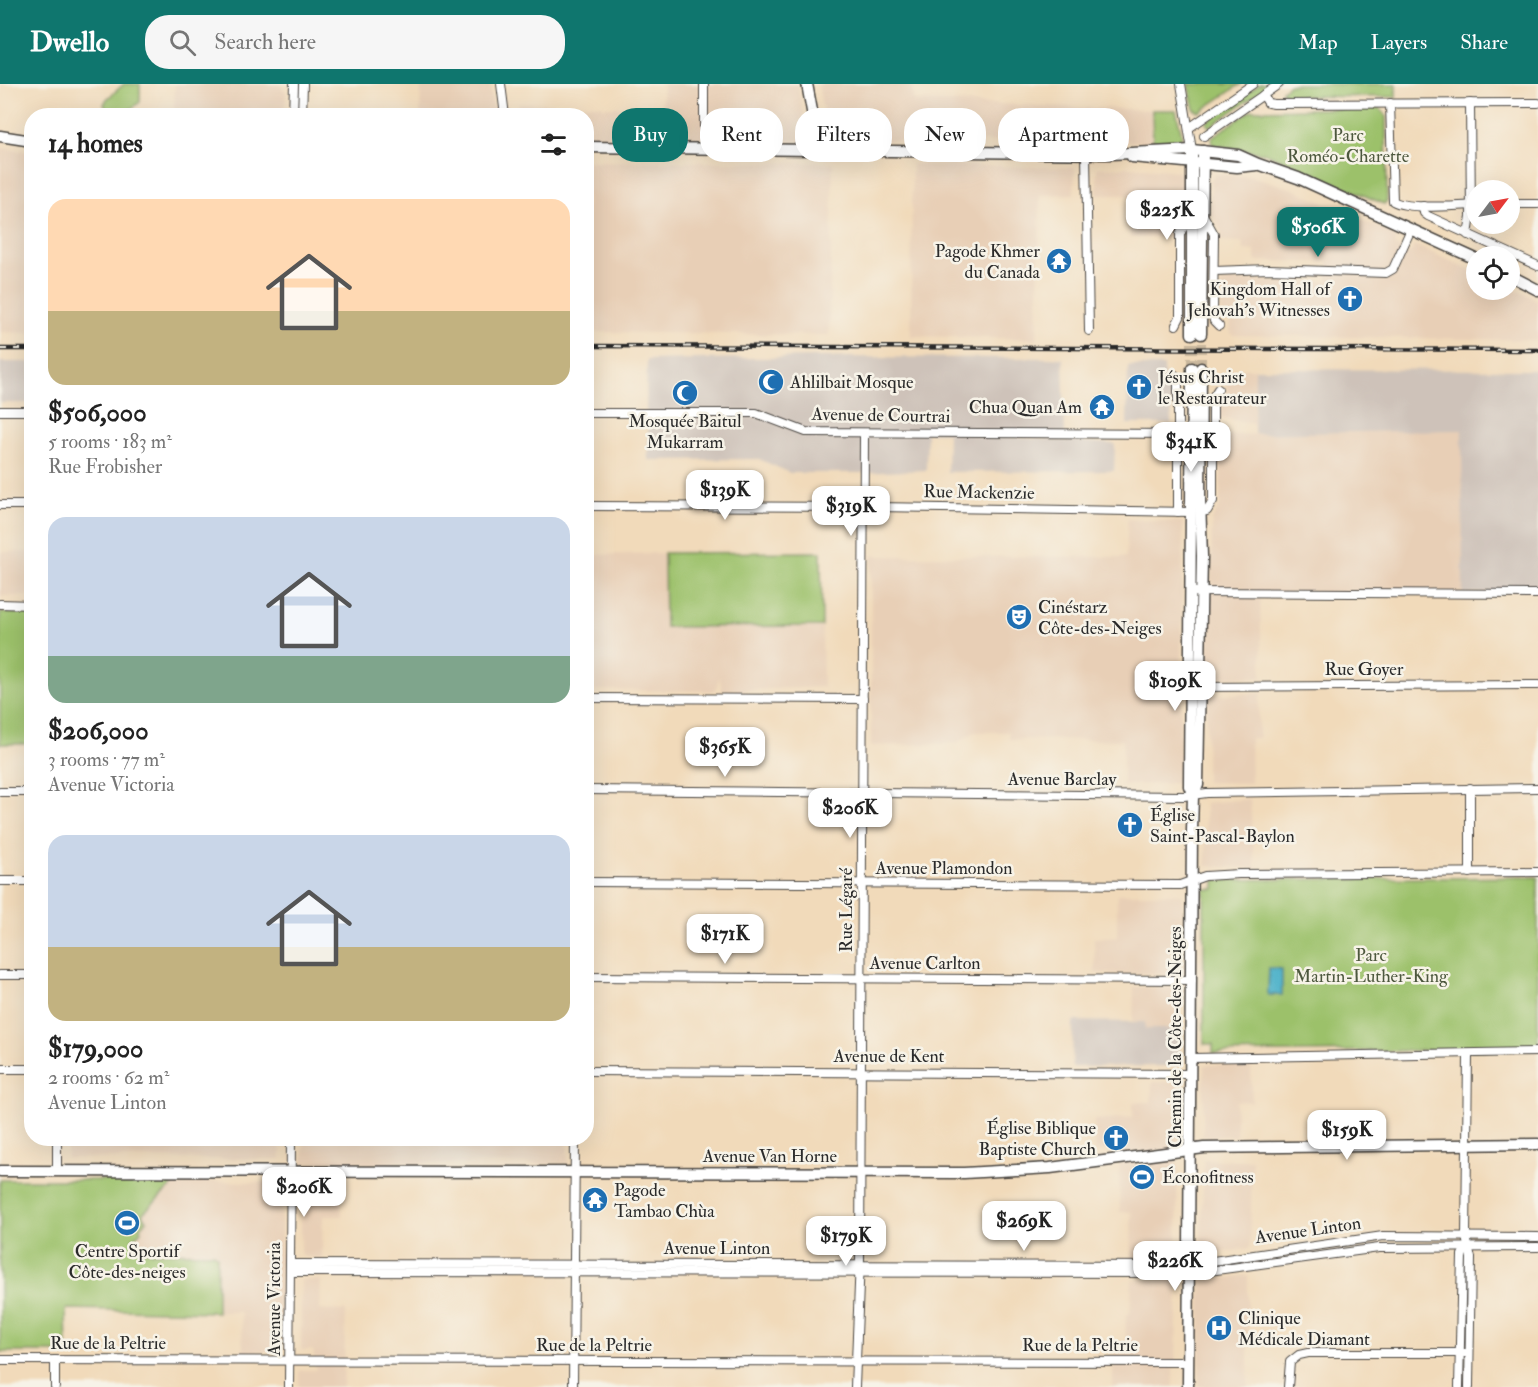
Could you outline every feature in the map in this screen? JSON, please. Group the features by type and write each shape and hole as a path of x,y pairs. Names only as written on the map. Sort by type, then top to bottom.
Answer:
{"main road":[{"path":"807,84 811,108"},
{"path":"0,136 24,140"},
{"path":"594,147 700,148"},
{"path":"1192,150 1197,164 1202,213 1197,334 1192,222 1197,164 1203,151"},
{"path":"1129,153 1192,150 1238,155 1258,165 1294,176 1466,254"},
{"path":"892,151 998,152"},
{"path":"1129,156 1197,164 1258,165"},
{"path":"1520,278 1538,285"},
{"path":"1520,280 1538,290"},
{"name":"Chemin de la Côte-des-Neiges","path":"1188,1387 1193,795 1198,785 1194,687 1196,368"},
{"name":"Avenue Van Horne","path":"0,1171 958,1173 1017,1171 1191,1149 1538,1144"}],"street":[{"path":"293,108 294,84"},
{"path":"302,108 303,84"},
{"path":"501,84 504,108"},
{"path":"704,84 704,108"},
{"path":"1181,84 1187,114 1193,125 1204,136 1203,151"},
{"path":"1193,125 1253,84"},
{"path":"1204,136 1280,84"},
{"path":"1263,95 1267,101 1274,104 1538,103"},
{"path":"1390,103 1393,201 1399,204 1423,206 1466,205"},
{"path":"1470,103 1472,180"},
{"path":"1192,150 1193,125"},
{"path":"1086,162 1089,331"},
{"path":"1520,204 1538,204"},
{"path":"1423,206 1426,215 1538,266"},
{"path":"1202,213 1214,234 1213,318 1219,326"},
{"path":"1176,325 1180,318 1180,234 1183,228 1192,222"},
{"path":"1214,272 1269,269 1386,273 1394,267 1411,229"},
{"path":"1175,375 1178,385 1178,512"},
{"name":"Chemin de la Côte-des-Neiges","path":"1195,512 1209,510 1213,501 1213,397 1218,389"},
{"path":"0,411 24,411"},
{"name":"Avenue de Courtrai","path":"594,413 756,413 806,432 1178,434"},
{"name":"Rue Légaré","path":"855,1387 860,1264 864,433"},
{"path":"0,505 24,505"},
{"name":"Rue Mackenzie","path":"594,506 1195,512"},
{"path":"1195,592 1538,594"},
{"path":"0,604 24,605"},
{"name":"Rue Goyer","path":"1194,687 1538,685"},
{"path":"594,698 863,699"},
{"path":"1470,788 1470,873"},
{"name":"Avenue Barclay","path":"594,790 854,793 863,795 1193,795 1538,788"},
{"path":"0,792 24,792"},
{"name":"Avenue Plamondon","path":"594,882 1180,885 1205,876 1239,874 1538,872"},
{"path":"0,881 24,881"},
{"path":"0,975 24,975"},
{"name":"Avenue Carlton","path":"594,977 1192,980"},
{"path":"1191,1058 1538,1052"},
{"path":"1468,1055 1466,1242 1462,1256 1464,1353 1469,1387"},
{"path":"0,1069 24,1069"},
{"name":"Avenue de Kent","path":"594,1071 1191,1074"},
{"path":"57,1146 57,1171"},
{"name":"Avenue Victoria","path":"289,1387 291,1146"},
{"path":"573,1387 575,1146"},
{"name":"Avenue Linton","path":"574,1268 858,1274 1189,1269 1376,1237 1538,1247"},
{"name":"Avenue Linton","path":"1466,1242 1538,1237"},
{"name":"Avenue Linton","path":"290,1268 574,1268 860,1264 1189,1269"},
{"path":"1288,1387 1290,1362 1299,1355 1308,1353 1464,1353"},
{"path":"1459,1387 1464,1353"},
{"name":"Rue de la Peltrie","path":"0,1360 1188,1362"},
{"path":"55,1360 55,1387"}],"shaded area":[{"path":"175,84 279,84 286,92 283,108 174,108"},
{"path":"421,84 490,84 493,108 420,108"},
{"path":"663,84 798,84 802,108 795,108 795,141 783,141 783,108 700,108 700,139 688,139 688,108 612,108 612,137 594,137 594,108 518,108 518,103 602,105 603,107 662,107"},
{"path":"818,84 911,84 914,101 1099,108 998,108 998,141 986,141 986,108 904,108 904,140 892,140 892,108 822,108"},
{"path":"1129,109 1152,110 1153,142 1129,142"},
{"path":"0,148 24,151 24,333 0,332"},
{"path":"594,161 833,163 829,335 594,332"},
{"path":"912,164 1075,168 1074,194 1040,195 1037,339 911,336"},
{"path":"1130,167 1169,170 1182,175 1183,210 1174,236 1130,238 1130,195 1097,195 1097,168"},
{"path":"1215,174 1254,177 1293,189 1397,236 1395,246 1411,253 1414,245 1466,268 1466,300 1520,300 1520,292 1538,300 1538,340 1231,335 1230,315 1221,314 1221,283 1231,280 1327,282 1328,262 1255,261 1255,251 1244,250 1242,242 1221,241 1221,231 1211,212 1211,180"},
{"path":"815,357 1063,358 1065,434 967,434 1115,444 1114,471 947,472 948,433 927,433 926,470 790,473 759,459 648,460 647,360"},
{"path":"0,362 24,362 24,403 0,403"},
{"path":"1128,366 1164,366 1164,384 1172,388 1171,424 1127,424"},
{"path":"1227,369 1255,369 1254,424 1219,417 1219,397 1227,394"},
{"path":"1255,369 1538,370 1538,589 1463,594 1462,430 1254,434"},
{"path":"1463,430 1463,594 1260,593 1262,677 1206,677 1207,603 1213,583 1211,580 1212,520 1220,505 1222,435"},
{"path":"1128,519 1183,522 1180,783 1123,785 1123,740 1009,739 1009,732 975,732 956,743 871,746 871,556 1126,557"},
{"path":"0,552 24,552 24,596 0,596"},
{"path":"664,553 665,627 822,626 823,687 722,691 719,677 716,691 594,690 594,555"},
{"path":"1262,693 1259,700 1259,738 1250,738 1251,783 1206,782 1207,697"},
{"path":"1250,799 1255,868 1206,866 1205,803"},
{"path":"1117,894 1182,894 1181,970 1177,970 1176,974 1095,973 1094,938 1117,937"},
{"path":"1134,987 1179,988 1180,1029 1144,1030 1144,1022 1133,1021"},
{"path":"1073,1021 1145,1022 1145,1029 1180,1029 1179,1066 1072,1067"},
{"path":"1251,1064 1252,1102 1236,1101 1236,1136 1203,1136 1204,1065"},
{"path":"1152,1082 1178,1082 1177,1257 1175,1259 1132,1259 1131,1212 1120,1212 1119,1149 1095,1152 1094,1120 1133,1117 1133,1102 1151,1102"},
{"path":"67,1146 280,1146 281,1159 67,1158"},
{"path":"304,1146 567,1146 568,1164 303,1163"},
{"path":"1204,1160 1252,1160 1250,1248 1207,1255 1201,1249"},
{"path":"173,1180 281,1183 281,1312 278,1351 243,1352 241,1312 217,1312 217,1257 214,1253 142,1252 132,1240 141,1231 142,1214 173,1185"},
{"path":"341,1181 342,1216 323,1216 322,1258 304,1257 301,1253 301,1184 303,1182"},
{"path":"1248,1275 1248,1387 1199,1387 1201,1281"},
{"path":"301,1280 321,1280 320,1310 346,1311 343,1387 299,1387 301,1370 316,1370 313,1350 301,1350"},
{"path":"1132,1280 1176,1280 1178,1282 1174,1387 1113,1387 1113,1353 1125,1353 1126,1315 1130,1313"}],"green space":[{"path":"124,84 140,84 140,102 132,108 106,108 104,104"},
{"path":"1188,84 1241,84 1199,112 1194,109"},
{"path":"1260,84 1272,84 1209,127 1206,122"},
{"path":"1290,84 1396,84 1396,97 1284,96 1282,90"},
{"name":"Parc Roméo-Charette","path":"1380,108 1386,116 1387,201 1384,204 1268,154 1214,145 1211,141 1212,137 1252,110"},
{"path":"1152,110 1176,110 1182,135 1180,140 1153,142"},
{"path":"821,552 822,626 665,627 664,553"},
{"path":"0,613 24,613 24,744 0,744"},
{"name":"Parc Martin-Luther-King","path":"1538,877 1538,1049 1213,1053 1213,1044 1204,1044 1204,889 1215,889 1215,880"},
{"path":"0,1180 173,1180 173,1185 142,1214 147,1221 132,1240 142,1252 214,1253 217,1256 217,1312 66,1309 67,1352 0,1352"}],"water":[{"path":"1269,968 1282,969 1282,995 1269,995 1268,993"}],"tunnel":[{"path":"1192,334 1192,368"},
{"path":"1201,334 1201,368"}],"railway":[{"path":"594,346 1538,350"},
{"path":"0,349 24,349"}],"place":[{"name":"Pagode Khmer du Canada","path":"1059,261"},
{"name":"Kingdom Hall of Jehovah's Witnesses","path":"1350,299"},
{"name":"Ahlilbait Mosque","path":"771,382"},
{"name":"Jésus Christ le Restaurateur","path":"1139,387"},
{"name":"Mosquée Baitul Mukarram","path":"685,393"},
{"name":"Chua Quan Am","path":"1102,407"},
{"name":"Cinéstarz Côte-des-Neiges","path":"1019,617"},
{"name":"Église Saint-Pascal-Baylon","path":"1130,825"},
{"name":"Église Biblique Baptiste Church","path":"1116,1138"},
{"name":"Éconofitness","path":"1142,1177"},
{"name":"Pagode Tambao Chùa","path":"595,1200"},
{"name":"Centre Sportif Côte-des-neiges","path":"127,1223"},
{"name":"Clinique Médicale Diamant","path":"1219,1328"}]}
